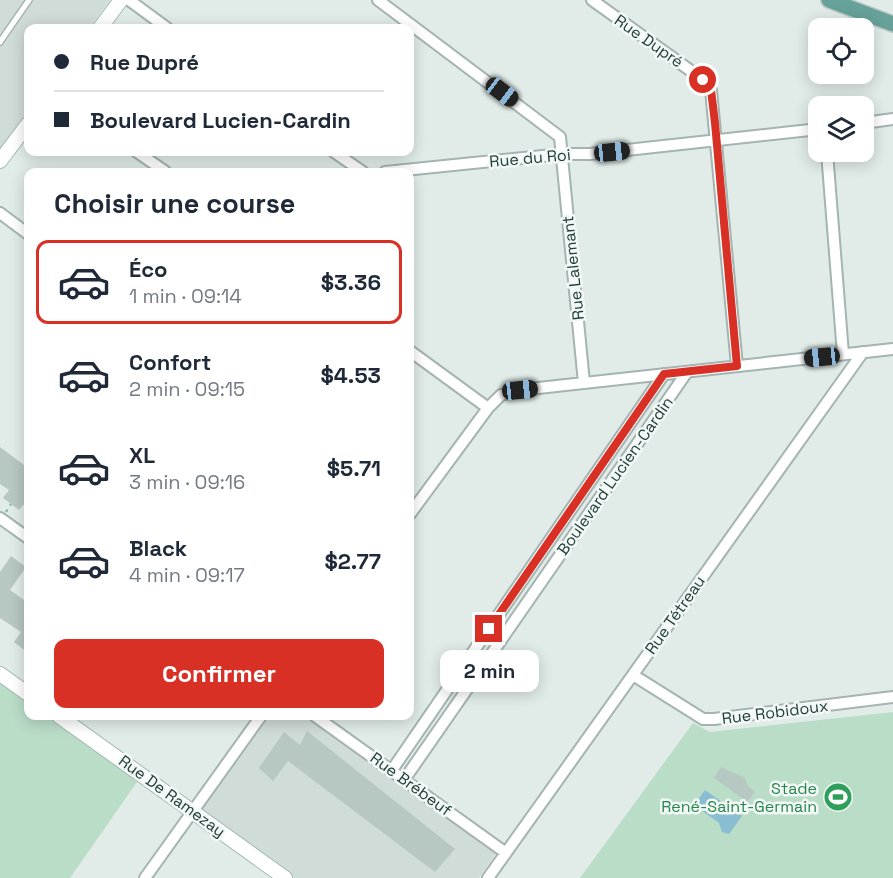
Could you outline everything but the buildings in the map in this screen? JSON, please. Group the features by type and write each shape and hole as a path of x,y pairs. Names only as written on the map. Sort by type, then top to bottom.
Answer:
{"main road":[{"path":"829,0 893,24"}],"street":[{"path":"103,24 120,0"},
{"path":"129,0 162,24"},
{"name":"Rue Lalemant","path":"378,0 410,24"},
{"name":"Rue Dupré","path":"592,0 709,85 717,140 737,366"},
{"name":"Rue Lalemant","path":"414,27 560,137 584,383"},
{"path":"874,122 893,119"},
{"path":"0,161 24,129"},
{"name":"Rue du Roi","path":"414,169 562,154 590,154 808,130"},
{"path":"143,156 160,168"},
{"path":"340,156 357,168"},
{"path":"828,162 843,354"},
{"path":"0,213 24,231"},
{"path":"414,509 488,408 501,395 520,390 893,349"},
{"name":"Rue Tétreau","path":"488,878 862,352"},
{"path":"414,354 488,408"},
{"name":"Boulevard Lucien-Cardin","path":"404,780 687,372"},
{"name":"Boulevard Lucien-Cardin","path":"392,770 664,374"},
{"path":"587,486 601,496"},
{"path":"0,518 24,535"},
{"path":"529,571 542,581"},
{"path":"463,667 476,676"},
{"path":"0,674 24,691"},
{"name":"Rue Robidoux","path":"633,675 703,718 714,719 893,698"},
{"name":"Rue De Ramezay","path":"65,720 285,878"},
{"path":"145,878 258,720"},
{"name":"Rue Brébeuf","path":"321,720 506,853"}],"lane":[{"path":"0,42 29,0"}],"shaded area":[{"path":"0,0 110,0 92,24 24,24 24,119 0,153"},
{"path":"261,720 317,720 498,850 479,878 292,878 198,810"}],"green space":[{"path":"0,671 24,688 24,720 70,720 144,772 70,878 0,878"},
{"path":"893,712 893,878 580,878 693,723 710,732"}],"water":[{"path":"705,790 742,816 729,834 722,832 719,823 694,805"}],"place":[{"name":"Stade René-Saint-Germain","path":"838,797"}],"route":[{"path":"489,629 664,374 737,366 715,123 711,90 703,80"}]}
